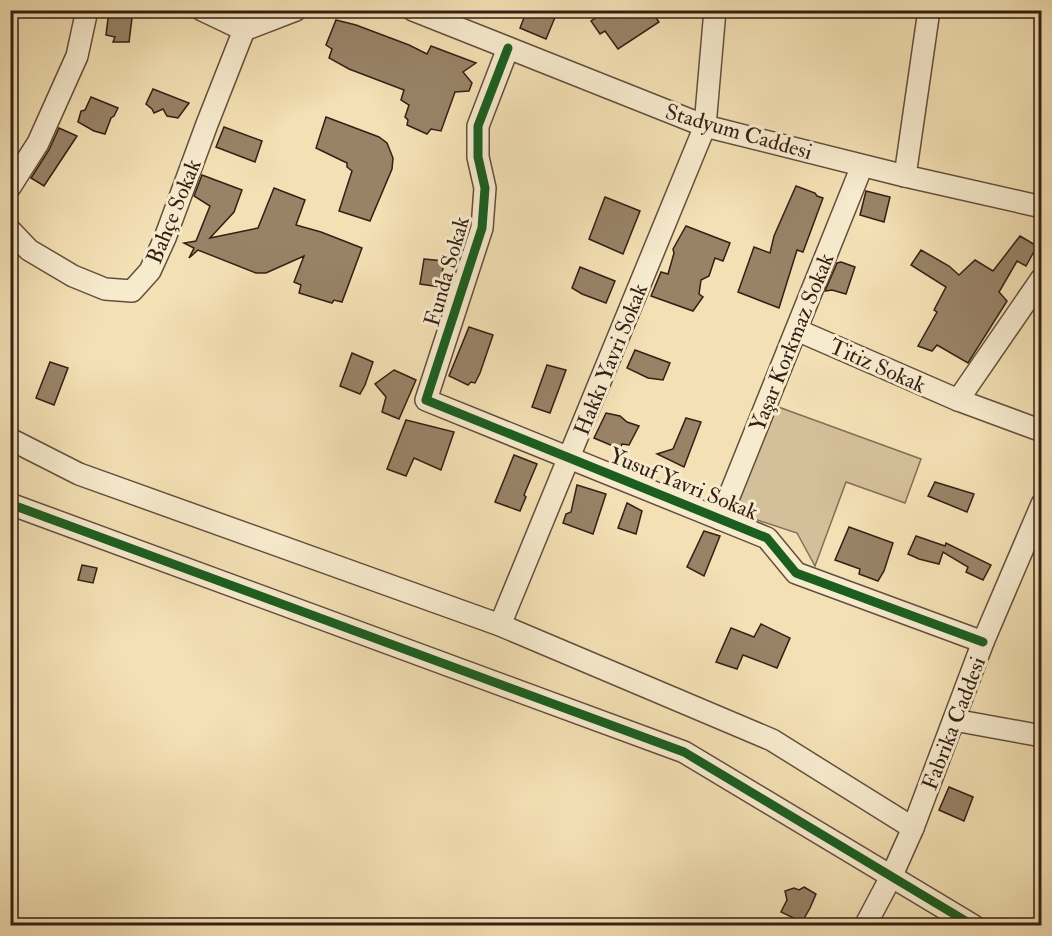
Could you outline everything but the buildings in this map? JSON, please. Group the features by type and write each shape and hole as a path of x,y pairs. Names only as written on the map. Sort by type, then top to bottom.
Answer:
{"street":[{"path":"10,187 38,143 77,56 87,10"},
{"path":"202,10 244,30 286,12"},
{"name":"Stadyum Caddesi","path":"413,10 705,126 862,166 1041,207"},
{"name":"Hakkı Yavri Sokak","path":"500,625 705,126 714,10"},
{"path":"905,176 929,10"},
{"name":"Bahçe Sokak","path":"10,230 29,250 73,276 105,290 132,291 150,271 165,238 244,30"},
{"name":"Funda Sokak","path":"426,400 482,228 485,188 478,158 478,126 508,48"},
{"name":"Yaşar Korkmaz Sokak","path":"720,519 862,166"},
{"path":"958,400 1041,279"},
{"name":"Titiz Sokak","path":"797,330 958,400 1041,431"},
{"name":"Yusuf Yavri Sokak","path":"426,400 766,538 796,573 983,642"},
{"path":"10,439 79,474 500,625 772,740 913,828"},
{"path":"10,504 684,752 974,926"},
{"name":"Fabrika Caddesi","path":"865,926 892,875 913,828 983,642 1035,540 1041,504"},
{"path":"954,720 1041,736"}],"shaded area":[{"path":"773,405 921,459 905,503 846,482 815,566 797,533 739,514 737,504"}],"cycle path":[{"path":"508,48 478,126 478,157 485,188 482,228 426,400 767,538 796,573 983,642"},
{"path":"10,504 684,752 974,926"}]}
